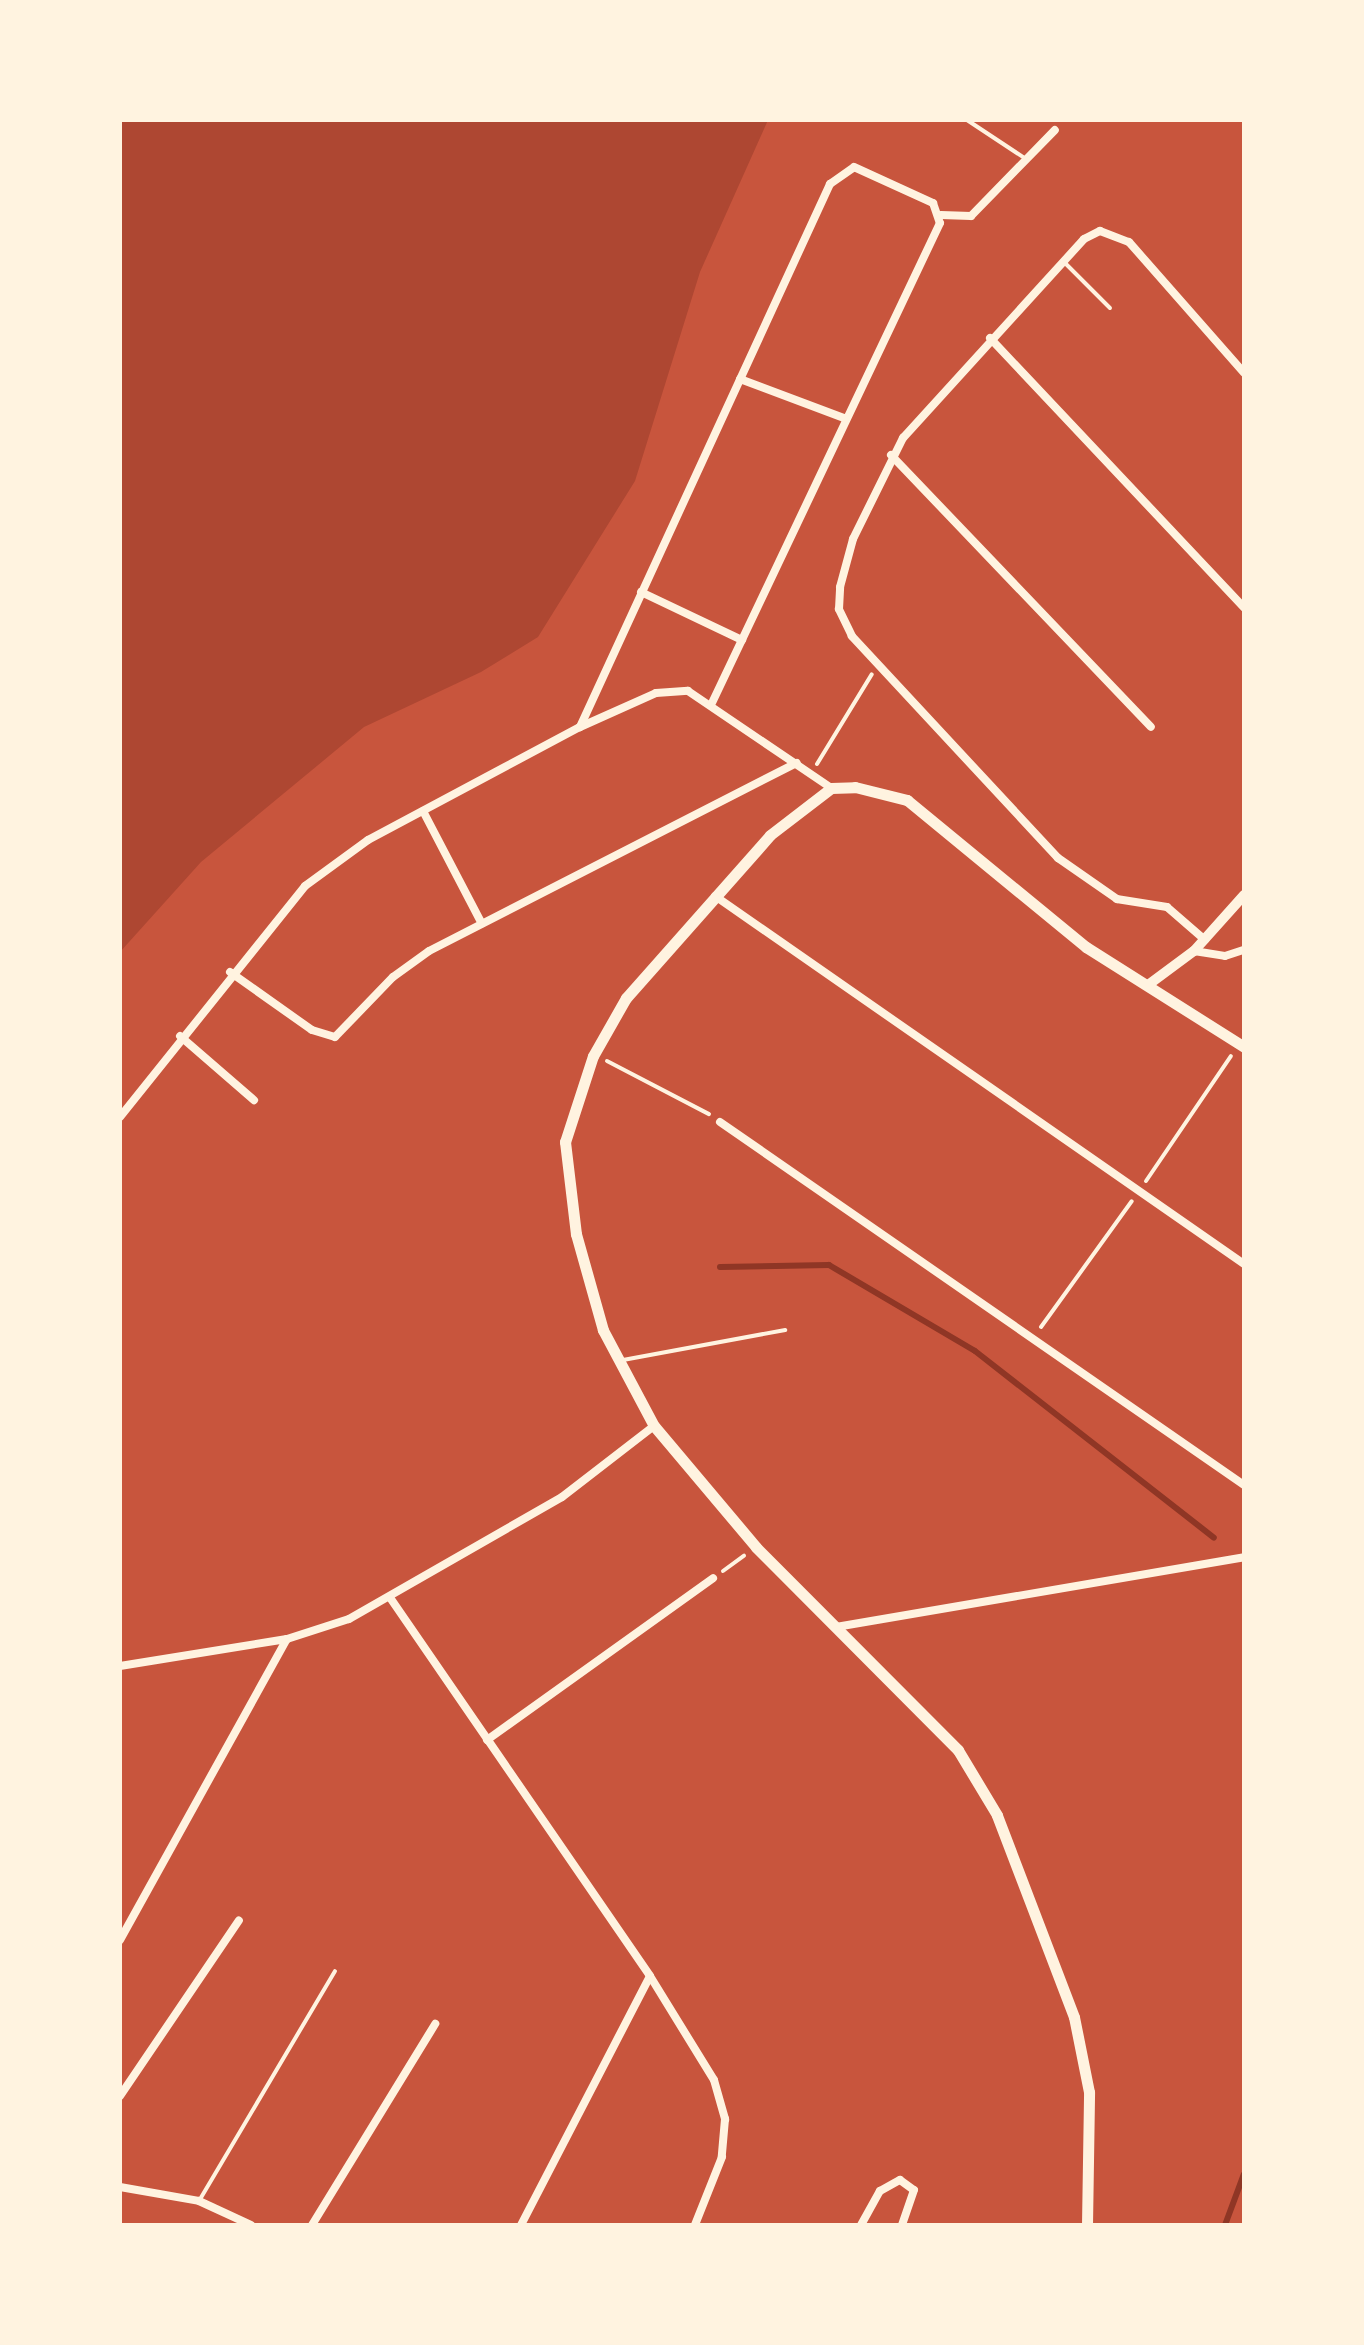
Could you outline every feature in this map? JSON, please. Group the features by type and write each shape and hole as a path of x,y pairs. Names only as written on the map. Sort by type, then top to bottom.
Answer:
{"main road":[{"path":"1087,2225 1088,2092 1074,2016 998,1815 958,1750 756,1548 654,1426 614,1361 565,1177 573,1107 593,1056 626,998 770,834 831,788 855,786 907,800 1086,947 1241,1045"}],"street":[{"path":"942,215 971,216 1055,130"},
{"path":"580,727 830,184 854,167 933,203 942,215"},
{"path":"712,703 942,215"},
{"path":"1204,940 1166,908 1117,899 1088,884 877,666 839,609 840,586 853,539 891,456 990,338 1084,239 1114,232 1244,372"},
{"path":"990,338 1244,608"},
{"path":"740,379 844,418"},
{"path":"891,456 1150,727"},
{"path":"641,592 742,640"},
{"path":"120,1117 230,972 305,886 368,840 580,727 656,693 688,692 712,703 831,788"},
{"path":"230,972 312,1030 335,1037 412,962 797,763"},
{"path":"424,811 482,924"},
{"path":"1148,985 1194,951 1244,895"},
{"path":"715,896 1244,1264"},
{"path":"1194,951 1224,956 1244,950"},
{"path":"180,1036 254,1100"},
{"path":"720,1122 1030,1342 1244,1485"},
{"path":"120,1666 287,1639 391,1599 562,1496 654,1426"},
{"path":"836,1627 1244,1558"},
{"path":"487,1740 713,1578"},
{"path":"391,1599 650,1976 714,2080 725,2119 722,2157 695,2225"},
{"path":"120,1940 287,1639"},
{"path":"120,2096 239,1920"},
{"path":"521,2225 650,1976"},
{"path":"312,2225 435,2024"},
{"path":"861,2225 880,2191 900,2180 914,2190 902,2225"},
{"path":"120,2188 199,2200 251,2225"}],"lane":[{"path":"967,120 1026,159"},
{"path":"1062,260 1110,308"},
{"path":"614,1361 785,1330"},
{"path":"199,2200 335,1971"}],"path":[{"path":"812,773 877,666"},
{"path":"1030,1342 1241,1045"},
{"path":"593,1056 686,1097 720,1122"},
{"path":"713,1578 756,1548"}],"shaded area":[{"path":"120,120 768,120 700,272 635,481 538,637 481,672 364,727 201,862 120,952"}],"waterway":[{"path":"720,1267 829,1265 975,1351 1214,1538"},
{"path":"1225,2225 1244,2174"}]}
